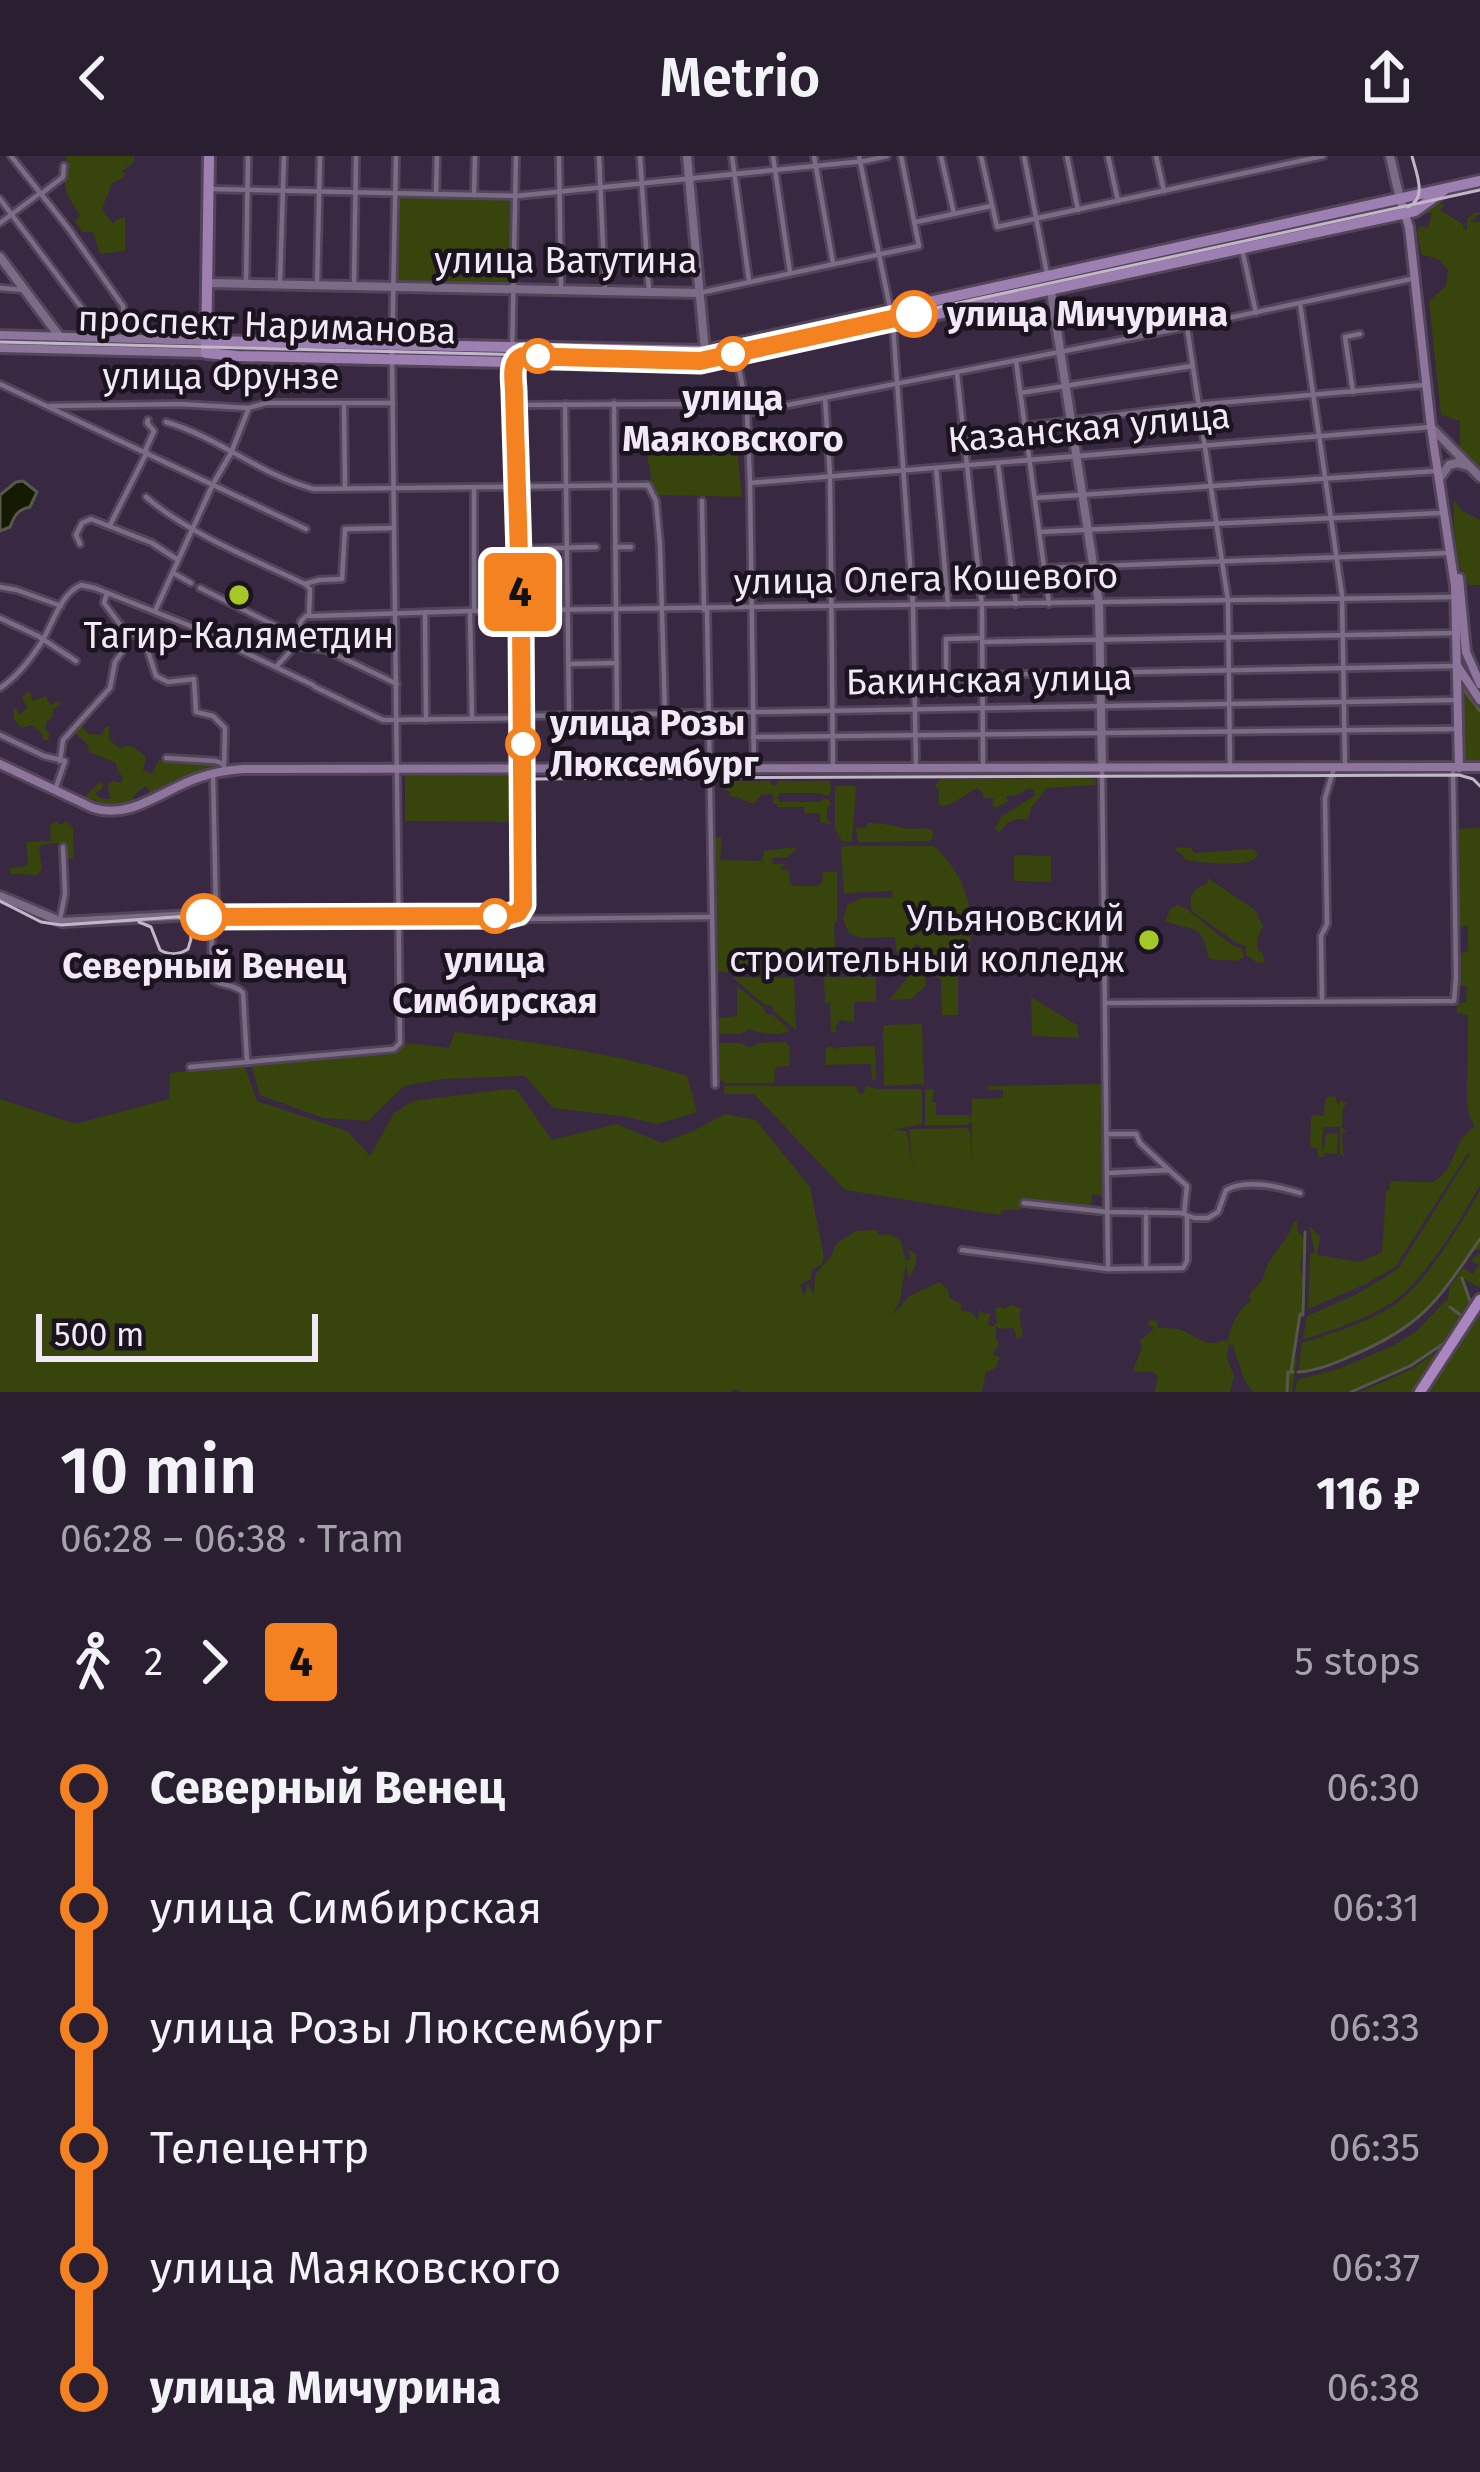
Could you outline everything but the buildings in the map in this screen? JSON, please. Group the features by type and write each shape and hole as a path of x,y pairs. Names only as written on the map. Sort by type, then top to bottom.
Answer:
{"highway":[{"path":"1424,1392 1480,1300"},
{"path":"1424,1392 1480,1313"}],"main road":[{"path":"206,347 209,156"},
{"name":"проспект Нариманова","path":"0,335 206,347 238,356 512,362 706,358 890,311 1480,181"},
{"name":"проспект Нариманова","path":"0,348 392,345 736,359 1404,214 1444,190"},
{"path":"1400,200 1409,227 1456,597 1459,768"},
{"path":"1048,277 1052,291"},
{"path":"1444,512 1463,597 1466,652 1480,683"},
{"path":"1457,666 1480,700"},
{"path":"1480,666 1480,683"},
{"path":"0,764 93,808 117,812 220,769 1480,768"}],"street":[{"path":"11,156 123,306 124,326"},
{"path":"246,283 248,156"},
{"path":"280,284 284,156"},
{"path":"317,284 320,156"},
{"path":"353,284 356,156"},
{"path":"190,1066 395,1049 400,1043 392,359 396,156"},
{"path":"436,194 437,156"},
{"path":"474,195 475,156"},
{"path":"516,156 512,406 524,919"},
{"path":"559,156 560,290"},
{"path":"599,156 605,290"},
{"path":"640,156 649,291"},
{"path":"686,156 706,358"},
{"path":"732,156 749,281"},
{"path":"773,156 790,272"},
{"path":"814,156 833,263"},
{"path":"208,189 516,196 887,156"},
{"path":"901,156 916,222 991,206"},
{"path":"941,156 954,214"},
{"path":"981,156 997,227 1323,156"},
{"path":"1024,156 1048,277"},
{"path":"1067,156 1078,209"},
{"path":"1108,156 1118,201"},
{"path":"1156,156 1164,191"},
{"path":"1272,156 1274,167"},
{"path":"1390,156 1400,200"},
{"path":"860,159 893,325 913,606 916,768"},
{"path":"0,223 63,177 64,166"},
{"path":"0,200 93,323 95,338"},
{"name":"улица Ватутина","path":"207,283 699,292 920,244 916,222"},
{"path":"1242,249 1256,313"},
{"path":"0,257 60,337"},
{"path":"747,413 1416,278"},
{"path":"0,288 25,290"},
{"path":"1052,291 1099,603 1108,1269"},
{"path":"1300,303 1342,599 1344,731 1340,768 1325,798 1327,924 1321,936 1322,1002"},
{"path":"43,336 45,316"},
{"path":"1187,327 1228,601 1230,768"},
{"path":"1353,392 1345,338 1360,334"},
{"path":"736,359 747,413 754,769"},
{"path":"1016,362 1049,604"},
{"path":"1020,393 1193,366"},
{"path":"957,373 982,604 983,768"},
{"path":"0,384 305,529"},
{"path":"1024,426 1426,385"},
{"path":"512,406 688,406 744,394"},
{"path":"825,398 833,769"},
{"path":"344,404 345,490"},
{"name":"улица Фрунзе","path":"50,406 393,404"},
{"path":"565,404 569,715"},
{"path":"614,404 617,715"},
{"path":"155,611 248,408"},
{"path":"110,525 154,431 148,420"},
{"path":"166,422 307,487 649,484 659,524 665,714"},
{"path":"1431,427 1480,477"},
{"name":"Казанская улица","path":"750,483 1431,427"},
{"path":"998,464 1016,604"},
{"path":"1034,497 1438,475 1448,465 1469,466"},
{"path":"936,468 948,605"},
{"path":"472,719 473,487"},
{"path":"146,497 192,529 310,590 308,616 301,621 295,644 277,666"},
{"path":"703,501 715,1085"},
{"path":"1039,532 1444,512"},
{"path":"80,544 76,535 87,520 152,543 178,560"},
{"path":"305,584 342,579 345,529 395,528"},
{"path":"615,548 631,547"},
{"path":"517,549 596,548"},
{"path":"1044,568 1450,553"},
{"path":"174,573 191,583"},
{"path":"0,688 43,640 74,586 85,585 107,593 104,603 126,631 145,642 156,676 168,682 194,679 196,712 214,716 225,728 211,978 242,991 247,1061"},
{"path":"0,587 61,606"},
{"path":"200,587 280,628 295,644 326,650 397,684"},
{"name":"Бакинская улица","path":"107,593 277,666 380,719 398,721 1458,700"},
{"name":"улица Олега Кошевого","path":"308,616 1456,597"},
{"path":"425,612 427,720"},
{"path":"0,618 76,661"},
{"path":"60,761 63,740 111,686 126,631"},
{"path":"1457,633 946,639 946,679 1457,666"},
{"path":"569,664 617,663"},
{"path":"753,737 1459,729"},
{"path":"0,735 65,761 56,790"},
{"path":"166,758 216,761 220,769"},
{"path":"1106,1004 1454,1001 1459,768"},
{"path":"59,922 65,894 63,847"},
{"path":"0,896 59,922 216,914 224,921 712,917"},
{"path":"962,1250 1108,1269 1183,1268 1187,1186 1136,1134 1107,1134"},
{"path":"1108,1173 1169,1170"},
{"path":"1024,1203 1213,1217 1226,1190 1236,1185 1300,1193"},
{"path":"1146,1212 1146,1268"}],"green space":[{"path":"66,156 134,156 134,162 122,171 123,178 112,183 102,209 113,224 125,217 125,251 100,254 93,232 82,232 75,221 80,215 65,187"},
{"path":"405,195 513,198 509,288 398,283 397,204"},
{"path":"1435,203 1445,205 1440,210 1463,224 1464,230 1467,218 1480,213 1470,222 1480,222 1480,472 1460,451 1460,421 1441,415 1429,301 1446,286 1448,270 1440,260 1421,254 1417,231 1420,226 1428,228 1432,213 1415,221"},
{"path":"736,438 742,497 654,495 647,454"},
{"path":"1454,500 1462,511 1480,520 1480,585 1469,585 1460,567"},
{"path":"1460,678 1480,705 1480,765 1463,762"},
{"path":"30,691 33,701 46,696 50,705 59,701 47,721 48,740 31,725 22,728 14,720 13,709 20,715 27,708 22,697"},
{"path":"81,724 88,734 101,735 109,727 109,740 120,748 138,750 146,758 143,770 152,774 159,760 215,765 152,795 145,786 134,795 132,804 114,808 96,800 86,802 85,796 100,782 102,789 95,793 110,799 108,784 121,783 123,778 116,763 89,752 76,734"},
{"path":"405,773 516,774 517,822 405,821"},
{"path":"940,779 1095,779 1097,785 1047,788 1028,820 1012,821 999,833 995,828 1001,817 1035,795 1034,790 1009,795 1009,801 995,808 993,798 983,798 977,788 941,806 935,785"},
{"path":"729,781 770,781 772,786 778,781 830,781 828,796 780,793 777,797 780,802 829,799 831,824 821,823 819,813 805,813 804,807 777,807 773,794 761,795 753,804 736,798 722,789 732,786"},
{"path":"835,786 856,786 852,842 842,841 835,829"},
{"path":"55,821 73,827 74,860 68,858 65,842 42,845 42,869 37,875 10,874 10,868 28,864 26,842 51,841 50,826"},
{"path":"867,823 929,829 933,838 858,842 856,828 867,827"},
{"path":"1480,828 1480,1185 1435,1258 1402,1295 1369,1315 1305,1339 1307,1316 1398,1269 1470,1154 1395,1267 1308,1309 1310,1254 1315,1253 1309,1226 1320,1237 1317,1255 1360,1262 1382,1252 1390,1181 1434,1182 1475,1126 1467,1101 1468,1015 1457,1013 1457,1004 1466,1002 1467,986 1457,986 1458,954 1468,951 1468,925 1456,928 1458,829"},
{"path":"716,837 722,837 720,860 762,861 764,851 794,847 797,849 787,857 772,858 773,864 788,864 781,869 789,871 794,886 818,886 823,872 837,872 836,971 718,972"},
{"path":"844,846 934,846 962,883 970,910 969,957 922,957 926,951 915,943 914,953 897,953 895,937 861,938 849,933 843,919 847,905 861,898 892,898 893,891 844,893"},
{"path":"1176,847 1191,848 1194,853 1252,849 1259,854 1244,863 1207,863 1185,859"},
{"path":"1014,855 1051,856 1051,882 1014,881"},
{"path":"1208,878 1255,910 1263,926 1257,940 1265,963 1246,955 1246,946 1193,912 1193,894"},
{"path":"1178,905 1242,949 1244,957 1209,959 1199,934 1165,921"},
{"path":"958,962 958,1015 942,1015 941,979 934,967 920,969 925,986 911,999 889,1000 918,965"},
{"path":"732,977 794,978 796,1030 771,1005"},
{"path":"824,977 876,977 876,1002 854,1002 854,1022 840,1020 837,1032 831,1033"},
{"path":"737,986 790,1031 774,1034 749,1029 741,1034 718,1034 718,1018 737,1016"},
{"path":"1031,997 1077,1025 1079,1038 1032,1036"},
{"path":"922,1024 924,1087 884,1086 883,1025"},
{"path":"455,1032 601,1054 687,1076 697,1112 658,1124 553,1108 525,1076 442,1079 404,1086 368,1121 323,1118 260,1095 251,1064 399,1051 406,1043 449,1048"},
{"path":"785,1042 790,1066 775,1067 774,1083 720,1080 719,1043 750,1048"},
{"path":"828,1046 875,1046 876,1081 871,1064 826,1065"},
{"path":"244,1064 257,1101 347,1131 370,1156 394,1113 413,1101 509,1089 516,1089 552,1140 616,1124 662,1143 725,1114 756,1120 810,1187 824,1257 812,1269 811,1279 800,1285 804,1296 808,1284 814,1295 815,1275 837,1243 856,1231 876,1230 901,1241 906,1261 911,1259 908,1248 916,1255 909,1279 906,1262 900,1300 892,1316 909,1296 940,1282 949,1298 978,1321 979,1310 991,1313 988,1323 992,1327 997,1323 995,1309 1012,1305 1022,1309 1023,1334 1017,1340 1014,1328 996,1326 999,1344 993,1354 1000,1358 986,1372 982,1392 0,1392 0,1099 75,1124 169,1099 170,1073"},
{"path":"1103,1084 1104,1209 1101,1196 1092,1194 1091,1210 1030,1201 1000,1215 845,1190 754,1094 724,1094 724,1086 856,1086 859,1094 866,1086 922,1089 922,1124 892,1130 907,1131 913,1170 909,1129 967,1128 972,1161 972,1122 925,1125 925,1089 934,1089 936,1115 968,1115 971,1119 972,1099 1003,1098 1003,1090 988,1090 988,1086"},
{"path":"1329,1096 1336,1097 1337,1104 1340,1100 1347,1103 1343,1108 1344,1157 1340,1127 1323,1127 1324,1149 1326,1134 1338,1133 1337,1154 1318,1157 1317,1148 1310,1147 1311,1115 1324,1116"},
{"path":"1480,1191 1480,1249 1471,1251 1421,1314 1374,1345 1326,1366 1298,1372 1302,1343 1375,1316 1409,1293 1443,1251"},
{"path":"1297,1220 1305,1242 1300,1265 1304,1287 1292,1392 1253,1392 1229,1344 1227,1358 1234,1376 1230,1392 1154,1392 1155,1374 1133,1371 1140,1341 1154,1328 1149,1320 1158,1321 1157,1328 1178,1329 1206,1342 1228,1342 1235,1319 1251,1301 1250,1294"},
{"path":"1480,1253 1480,1288 1463,1278 1472,1301 1480,1306 1480,1392 1360,1392 1412,1369 1447,1341 1405,1369 1352,1392 1295,1392 1297,1380 1341,1368 1417,1331 1447,1302 1450,1287 1463,1268 1473,1274 1479,1264 1470,1261"}],"shaded area":[{"path":"23,481 37,492 30,507 19,511 10,527 0,531 0,495"}],"waterway":[{"path":"1462,687 1480,711"},
{"path":"1291,1372 1303,1315 1305,1232"},
{"path":"1298,1372 1345,1359 1396,1334 1440,1295 1480,1239"},
{"path":"1462,1278 1471,1304"},
{"path":"1450,1307 1463,1317"},
{"path":"1351,1392 1410,1366 1446,1342"},
{"path":"1287,1392 1288,1372 1293,1372"}],"tram line":[{"path":"1408,207 1419,191 1412,156"},
{"path":"0,342 700,359 1480,190"},
{"name":"4","path":"204,917 507,916 518,913 523,905 517,358 700,361 914,314"},
{"path":"0,901 41,922 61,925 204,915 507,914 518,910 523,897 511,368 514,358 523,353"},
{"path":"523,791 527,782 536,779 639,778 1459,775 1480,786"},
{"path":"139,922 151,927 160,950 178,953 188,949 191,939 189,924 179,917"}],"place":[{"name":"улица Мичурина","path":"914,314"},
{"name":"улица Маяковского","path":"733,354"},
{"name":"Тагир-Каляметдин","path":"239,595"},
{"name":"улица Розы Люксембург","path":"523,744"},
{"name":"улица Симбирская","path":"495,916"},
{"name":"Северный Венец","path":"204,917"},
{"name":"Ульяновский строительный колледж","path":"1149,940"}]}
